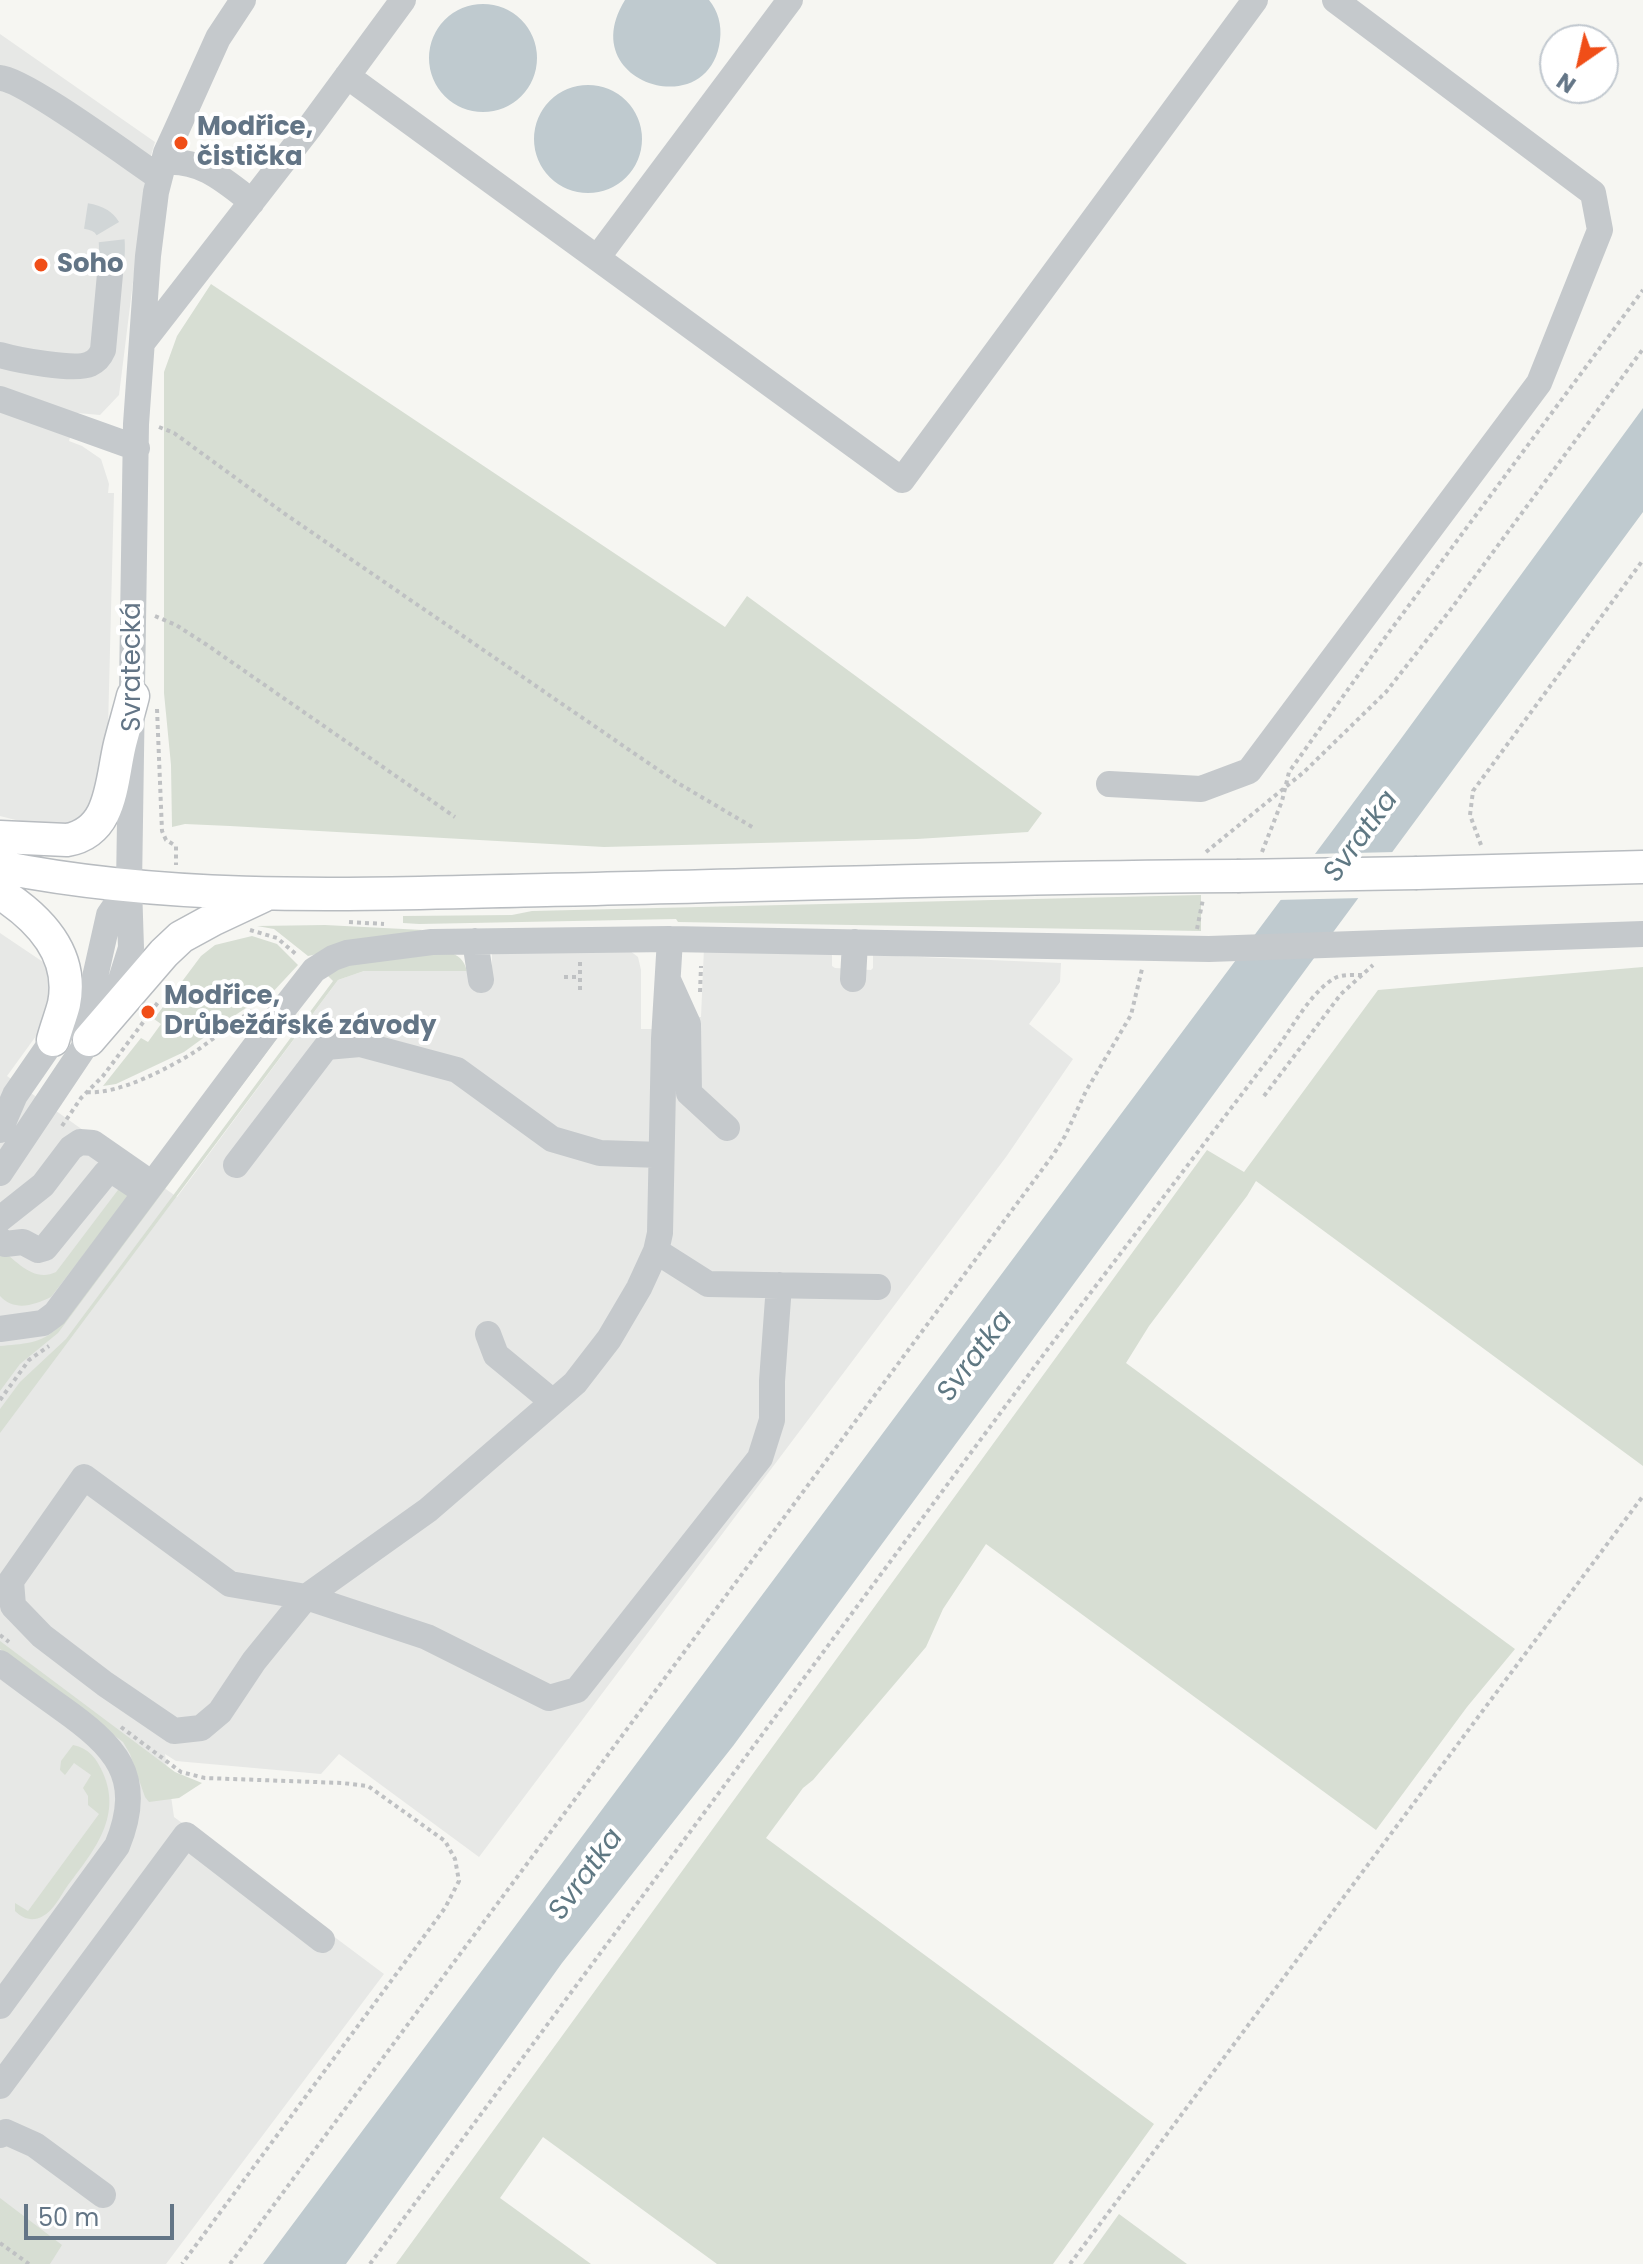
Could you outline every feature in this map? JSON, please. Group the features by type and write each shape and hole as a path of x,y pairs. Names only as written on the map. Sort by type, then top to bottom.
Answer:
{"main road":[{"path":"0,837 67,840 85,834 95,826 109,801 119,745 133,696"},
{"path":"0,867 41,875 177,891 360,894 1643,867"},
{"path":"0,893 33,919 58,949 65,992 53,1040"},
{"path":"89,1040 181,937 270,893"}],"street":[{"name":"Svratecká","path":"0,1173 89,1040 120,983 128,961 132,936 129,886 136,436 148,256 163,164 218,38 243,0"},
{"path":"142,343 403,0"},
{"path":"597,258 790,0"},
{"path":"347,76 902,480 1255,0"},
{"path":"1109,784 1201,789 1249,771 1539,383 1600,230 1593,193 1335,0"},
{"path":"0,78 11,80 163,164 178,161 199,166 224,180 252,202"},
{"path":"1,359 69,366 94,363 103,350 110,274"},
{"path":"0,399 136,436"},
{"path":"0,1130 7,1102 91,995 109,915 129,886"},
{"path":"0,1329 43,1323 55,1314 314,970 347,953 432,942 475,941 670,939 1209,949 1643,934"},
{"path":"670,939 660,1233 656,1251 639,1288 609,1339 575,1383 428,1510 306,1597 254,1661 220,1712 201,1728 174,1731 42,1636 13,1606 11,1581 84,1477 230,1584 306,1597 427,1637 549,1698 577,1690 760,1458 772,1420 779,1285"},
{"path":"475,941 481,980"},
{"path":"853,979 855,942"},
{"path":"668,979 688,1024 689,1093 727,1128"},
{"path":"236,1165 326,1047 360,1044 457,1070 552,1139 600,1153 661,1155"},
{"path":"0,1219 43,1185 71,1148 80,1142 93,1143 149,1189"},
{"path":"0,1240 5,1244 23,1242 38,1250 45,1248 106,1173 116,1173 149,1189"},
{"path":"656,1251 708,1284 878,1287"},
{"path":"488,1334 496,1355 553,1402"},
{"path":"0,1663 106,1743 123,1770 128,1808 125,1827 117,1846 0,2006"},
{"path":"0,2086 186,1835 322,1940"},
{"path":"0,2135 6,2132 35,2145 103,2195"}],"path":[{"path":"1261,855 1289,772 1643,290"},
{"path":"1197,876 1199,859 1209,849 1355,725 1404,671 1643,349"},
{"path":"136,436 154,426 174,433 285,514 676,782 754,828"},
{"path":"1486,871 1484,854 1470,815 1473,791 1643,560"},
{"path":"132,611 153,615 176,625 455,817"},
{"path":"349,922 395,925"},
{"path":"238,932 250,930 277,938 314,970"},
{"path":"1264,1096 1350,984 1399,942"},
{"path":"230,2264 1053,1155 1098,1069 1131,1015 1149,948"},
{"path":"370,2264 1047,1350 1307,1006 1323,987 1337,977 1362,975"},
{"path":"564,977 580,977"},
{"path":"56,1135 160,1001"},
{"path":"87,1092 111,1092 157,1071 194,1052 260,1007"},
{"path":"1070,2264 1643,1496"},
{"path":"0,2243 29,2264"}],"shaded area":[{"path":"0,34 155,142 147,169 119,395 100,415 77,413 69,441 101,459 109,484 108,493 114,493 107,767 95,820 43,827 0,816"},
{"path":"211,284 725,627 747,596 1042,813 1028,832 917,839 604,847 230,826 185,824 172,827 171,765 164,693 164,372 177,336"},
{"path":"1201,895 1201,931 678,922 676,919 403,923 403,916 512,915 532,911"},
{"path":"325,925 423,930 308,956 274,929 257,926"},
{"path":"0,933 46,964 52,993 44,1025 7,1076 177,1197 338,980 364,971 467,971 492,965 492,951 621,944 638,957 641,970 641,1029 675,1029 677,1017 701,1017 704,948 832,954 832,966 835,968 871,970 873,955 1061,963 1060,982 1029,1024 1073,1059 1006,1157 479,1857 339,1754 321,1774 176,1761 165,1754 174,1817 384,1974 166,2264 0,2264"},
{"path":"252,936 277,944 298,965 270,995 252,1004 184,1052 116,1084 103,1086 141,1038 148,1042 161,1024 154,1019 201,956 215,945"},
{"path":"448,952 460,958 467,971 364,971 338,980 0,1433 0,1409 20,1382 66,1339 333,981 325,973 346,965"},
{"path":"1643,967 1643,1466 1256,1181 1149,1326 1126,1363 1515,1649 1467,1707 1376,1830 986,1544 943,1609 926,1647 803,1788 766,1838 1154,2124 1053,2264 717,2264 543,2137 500,2198 591,2264 396,2264 1207,1150 1244,1172 1378,990"},
{"path":"316,986 58,1333 20,1364 0,1391 0,1346 39,1340 58,1327"},
{"path":"121,1186 132,1192 51,1297 18,1305 0,1296 0,1248 33,1273 48,1275 56,1272"},
{"path":"0,1641 175,1772 202,1783 179,1798 149,1802 123,1742 0,1649"},
{"path":"73,1745 92,1755 103,1773 108,1789 107,1820 94,1848 53,1907 39,1918 28,1919 15,1911 15,1903 28,1911 99,1814 88,1805 88,1796 83,1788 91,1775 74,1763 65,1775 60,1770 61,1761"},
{"path":"0,2198 62,2245 50,2264 0,2264"},
{"path":"1119,2214 1187,2264 1083,2264"}],"water":[{"path":"625,0 709,0 717,14 720,29 720,40 711,66 694,81 672,87 649,83 630,72 616,53 614,29"},
{"path":"483,4 504,8 521,20 533,37 537,58 533,79 521,96 504,108 483,112 462,108 445,96 433,79 429,58 433,37 445,20 462,8"},
{"path":"588,85 609,89 626,101 638,118 642,139 638,160 626,177 609,189 588,193 567,189 550,177 538,160 534,139 538,118 550,101 567,89"},
{"name":"Svratka","path":"1643,408 1643,512 733,1746 562,1963 346,2264 263,2264 1400,740"}],"pier":[{"path":"1396,852 1362,898 1276,900 1310,854"}],"tunnel":[{"path":"86,216 97,219 109,230 112,246 110,274"}],"place":[{"name":"Modřice, čistička","path":"181,143"},
{"name":"Soho","path":"41,265"},
{"name":"Modřice, Drůbežářské závody","path":"148,1012"}]}
